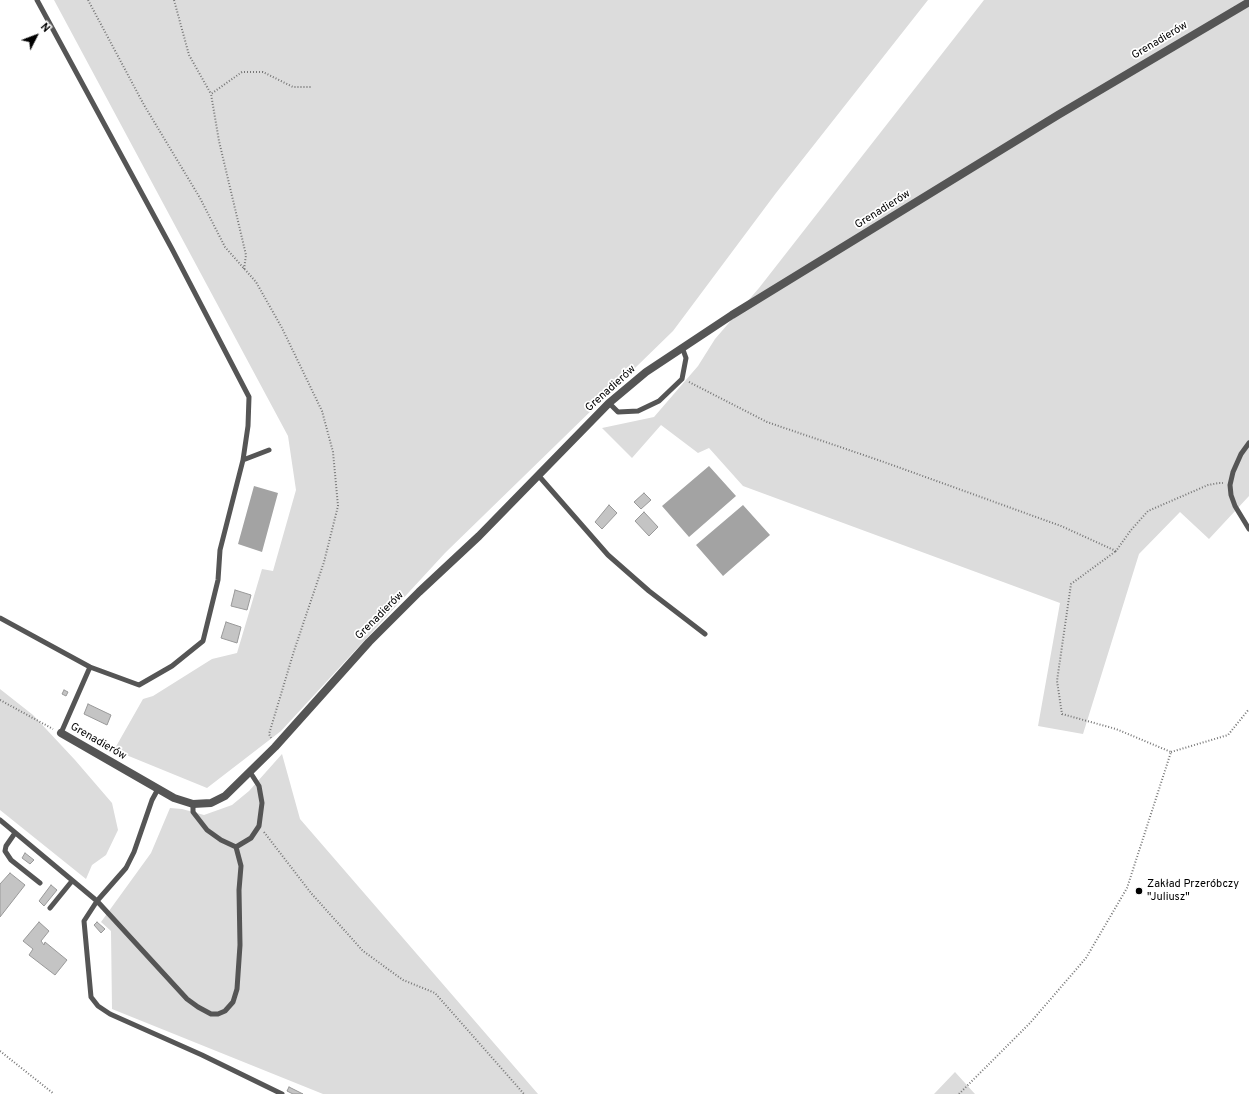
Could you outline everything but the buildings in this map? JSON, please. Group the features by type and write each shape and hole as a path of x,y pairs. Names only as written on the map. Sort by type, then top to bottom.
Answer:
{"street":[{"name":"Grenadierów","path":"61,733 174,798 194,804 211,803 225,796 275,747 369,642 419,592 479,536 609,403 646,372 682,347 1058,115 1249,2"}],"lane":[{"path":"0,618 90,667 139,684 172,666 203,641 218,580 220,550 243,460 248,426 249,397 172,250 36,0"},
{"path":"609,403 618,412 638,411 660,401 682,379 686,358 682,347"},
{"path":"1249,443 1241,454 1230,485 1231,495 1235,506 1249,529"},
{"path":"243,460 268,450"},
{"path":"538,475 608,555 649,591 705,634"},
{"path":"61,733 90,667"},
{"path":"236,847 251,838 259,826 262,803 259,786 250,772"},
{"path":"158,790 152,800 134,852 126,868 98,901 84,921 92,997 98,1006 110,1014 282,1094"},
{"path":"194,804 193,812 207,830 221,840 236,847"},
{"path":"0,820 98,901 188,999 210,1014 218,1014 225,1011 233,1002 237,989 240,945 239,890 241,866 236,847"},
{"path":"15,833 6,846 5,851 11,860 40,883"},
{"path":"50,908 72,881"}],"path":[{"path":"88,0 144,105 200,198 225,247 256,282 282,328 322,411 333,452 338,506 324,562 269,734 275,747"},
{"path":"174,0 189,55 211,94 219,141 246,255 244,269"},
{"path":"211,94 242,72 263,72 293,87 312,87"},
{"path":"682,379 767,422 884,462 1061,526 1116,551"},
{"path":"1230,485 1219,483 1208,485 1148,511 1131,530 1116,551 1071,584 1057,681 1062,714 1116,729 1171,752 1228,734 1249,709"},
{"path":"0,700 61,733"},
{"path":"960,1094 1030,1023 1086,958 1127,888 1171,752"},
{"path":"259,826 311,893 364,951 403,980 435,993 524,1094"},
{"path":"0,1051 54,1094"}],"shaded area":[{"path":"54,0 928,0 776,193 673,331 445,553 281,731 207,788 114,750 143,699 153,696 212,659 237,653 262,569 273,571 296,490 288,436"},
{"path":"984,0 1249,0 1249,496 1209,539 1180,512 1139,554 1083,734 1038,726 1060,603 743,486 709,448 698,453 661,425 632,458 602,428 654,417 698,366 715,339 759,288"},
{"path":"709,466 736,496 689,537 662,506"},
{"path":"254,486 278,493 262,552 238,544"},
{"path":"743,505 770,535 723,576 696,545"},
{"path":"0,689 33,715 112,803 118,830 106,855 92,865 86,879 0,810"},
{"path":"282,754 300,819 538,1094 323,1094 112,1009 111,931 101,922 151,853 170,808 182,809 204,815 232,805 249,791"},
{"path":"955,1072 975,1094 934,1094"}],"place":[{"name":"Zakład Przeróbczy \"Juliusz\"","path":"1139,891"}]}
